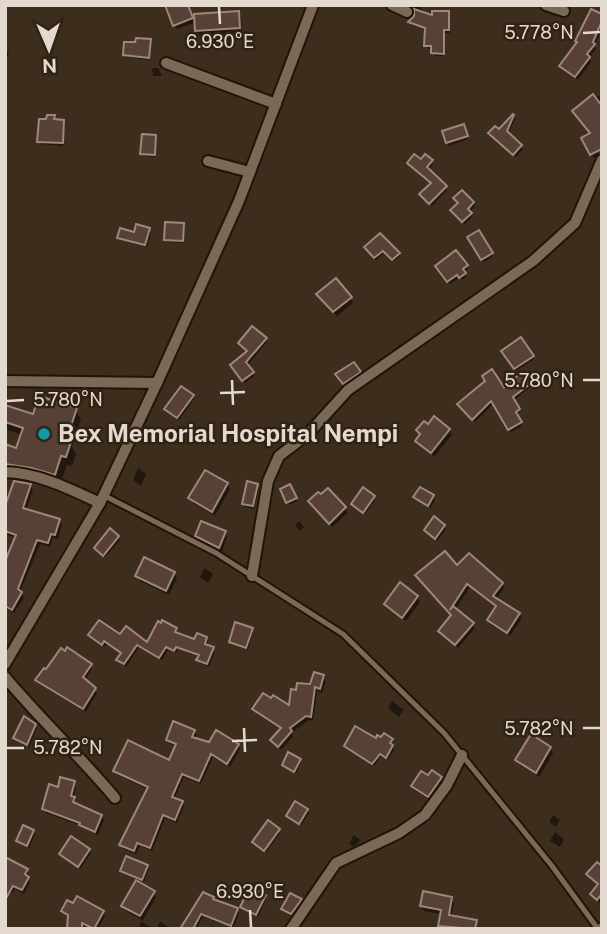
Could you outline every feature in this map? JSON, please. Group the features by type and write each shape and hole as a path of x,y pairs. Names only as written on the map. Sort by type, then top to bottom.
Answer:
{"street":[{"path":"5,664 102,499 157,383 239,201 313,5"},
{"path":"392,5 407,12"},
{"path":"546,5 564,11"},
{"path":"166,63 276,104"},
{"path":"252,576 268,481 279,456 309,434 348,390 533,261 575,223 602,160"},
{"path":"208,161 250,172"},
{"path":"5,382 157,383"},
{"path":"5,472 21,473 102,499"},
{"path":"5,677 115,798"},
{"path":"291,929 336,863 399,833 425,815 447,785 462,755"}],"lane":[{"path":"102,499 216,554 344,634 444,733 600,929"}],"building":[{"path":"165,5 188,5 193,18 173,26"},
{"path":"414,9 432,15 432,11 449,11 449,30 444,30 444,54 431,53 431,46 424,46 425,28 408,22 414,16"},
{"path":"591,9 602,14 602,21 593,42 595,44 587,54 590,57 575,77 559,66 577,42 575,41"},
{"path":"239,11 240,28 195,31 194,14"},
{"path":"136,38 151,39 149,58 123,55 124,42 135,42"},
{"path":"593,94 602,106 602,149 590,155 581,138 590,133 572,111"},
{"path":"513,114 507,131 522,145 513,155 488,133 495,126 499,129"},
{"path":"47,115 55,115 54,119 64,120 63,143 37,142 39,119 46,119"},
{"path":"464,124 468,136 446,143 442,131"},
{"path":"142,134 156,135 155,155 140,154"},
{"path":"414,154 421,159 425,154 433,160 427,167 447,186 429,204 419,194 431,183 407,163"},
{"path":"462,190 474,202 468,209 472,213 462,222 450,210 458,203 453,198"},
{"path":"165,222 184,223 183,241 164,240"},
{"path":"136,224 150,228 145,245 117,238 120,228 134,232"},
{"path":"479,230 493,253 481,260 467,237"},
{"path":"380,233 400,253 392,260 383,251 374,258 364,247"},
{"path":"456,250 468,265 463,269 466,273 447,282 435,266"},
{"path":"336,278 352,297 333,312 316,294"},
{"path":"252,326 267,338 246,362 254,372 242,381 230,365 247,351 238,343"},
{"path":"521,337 534,356 514,369 501,351"},
{"path":"354,362 361,372 343,384 335,374"},
{"path":"492,369 504,387 521,373 530,384 513,397 520,409 516,412 522,422 508,430 491,401 472,420 457,404 485,381 482,376"},
{"path":"181,386 194,395 177,418 164,409"},
{"name":"Bex Memorial Hospital Nempi","path":"39,396 77,408 66,441 71,442 66,457 61,456 55,475 5,464 5,444 16,448 23,428 5,422 5,405 33,414"},
{"path":"434,416 450,429 431,453 415,441 420,434 416,430 424,421 428,424"},
{"path":"205,470 228,483 212,512 188,498"},
{"path":"14,481 31,484 23,508 60,519 55,535 51,534 48,543 37,540 18,589 22,592 12,610 5,606 5,561 16,535 5,531 5,506"},
{"path":"247,481 258,484 253,506 242,504"},
{"path":"290,484 297,498 286,503 280,489"},
{"path":"363,487 375,496 363,513 351,504"},
{"path":"420,487 434,495 428,506 413,497"},
{"path":"328,488 346,507 329,524 308,501"},
{"path":"434,516 445,525 435,539 424,530"},
{"path":"201,521 226,531 219,548 195,536"},
{"path":"110,528 119,536 103,556 94,548"},
{"path":"445,551 457,565 469,553 503,583 493,596 520,613 507,633 487,620 496,606 467,584 450,610 453,606 474,623 455,645 438,631 451,615 415,575"},
{"path":"144,557 175,572 166,591 135,576"},
{"path":"400,582 418,596 402,618 384,604"},
{"path":"99,620 120,634 126,626 147,642 158,621 161,623 162,620 177,628 175,632 194,639 197,633 207,637 205,644 214,647 207,664 196,660 199,655 176,647 174,651 166,647 159,658 137,645 124,664 116,660 121,653 104,641 102,645 88,635"},
{"path":"235,622 253,628 246,648 229,642"},
{"path":"67,647 92,664 83,677 96,688 83,709 35,680 61,648 65,651"},
{"path":"314,672 324,675 320,689 315,687 311,717 306,716 290,728 292,731 278,747 270,740 281,728 252,709 263,693 271,698 273,695 289,705 291,689 296,690 297,683 310,684"},
{"path":"24,716 36,724 27,745 13,738"},
{"path":"173,721 195,730 192,737 209,742 216,730 239,744 227,764 211,754 199,781 182,774 172,797 183,801 175,820 163,815 150,848 137,843 134,851 119,845 148,787 113,771 128,740 169,760 176,744 166,740"},
{"path":"355,726 376,738 384,733 393,739 386,758 380,754 372,764 344,746"},
{"path":"531,734 551,747 536,773 515,760"},
{"path":"288,752 301,759 294,772 282,765"},
{"path":"432,770 442,777 428,797 411,786 421,771 428,775"},
{"path":"60,777 75,781 71,796 75,797 73,802 102,815 95,832 79,825 80,823 42,809 49,784 58,787"},
{"path":"295,801 308,809 299,824 286,816"},
{"path":"268,820 280,829 264,851 252,842"},
{"path":"23,825 34,830 27,846 16,841"},
{"path":"71,836 90,849 78,867 59,854"},
{"path":"126,856 148,865 142,880 120,871"},
{"path":"5,857 28,869 25,874 29,877 22,890 13,886 5,900"},
{"path":"597,862 602,866 602,894 597,900 590,894 598,884 586,874"},
{"path":"136,880 155,891 140,916 121,906"},
{"path":"250,887 266,895 256,915 240,907"},
{"path":"423,891 452,897 449,915 477,920 475,929 438,926 441,910 420,906"},
{"path":"203,892 214,897 213,899 238,908 231,926 201,914 193,929 180,929"},
{"path":"290,893 302,899 291,914 281,909"},
{"path":"77,896 104,911 94,929 82,923 82,929 67,929 68,915 61,911 67,900 73,903"}],"place":[{"name":"Bex Memorial Hospital Nempi","path":"44,434"}]}
